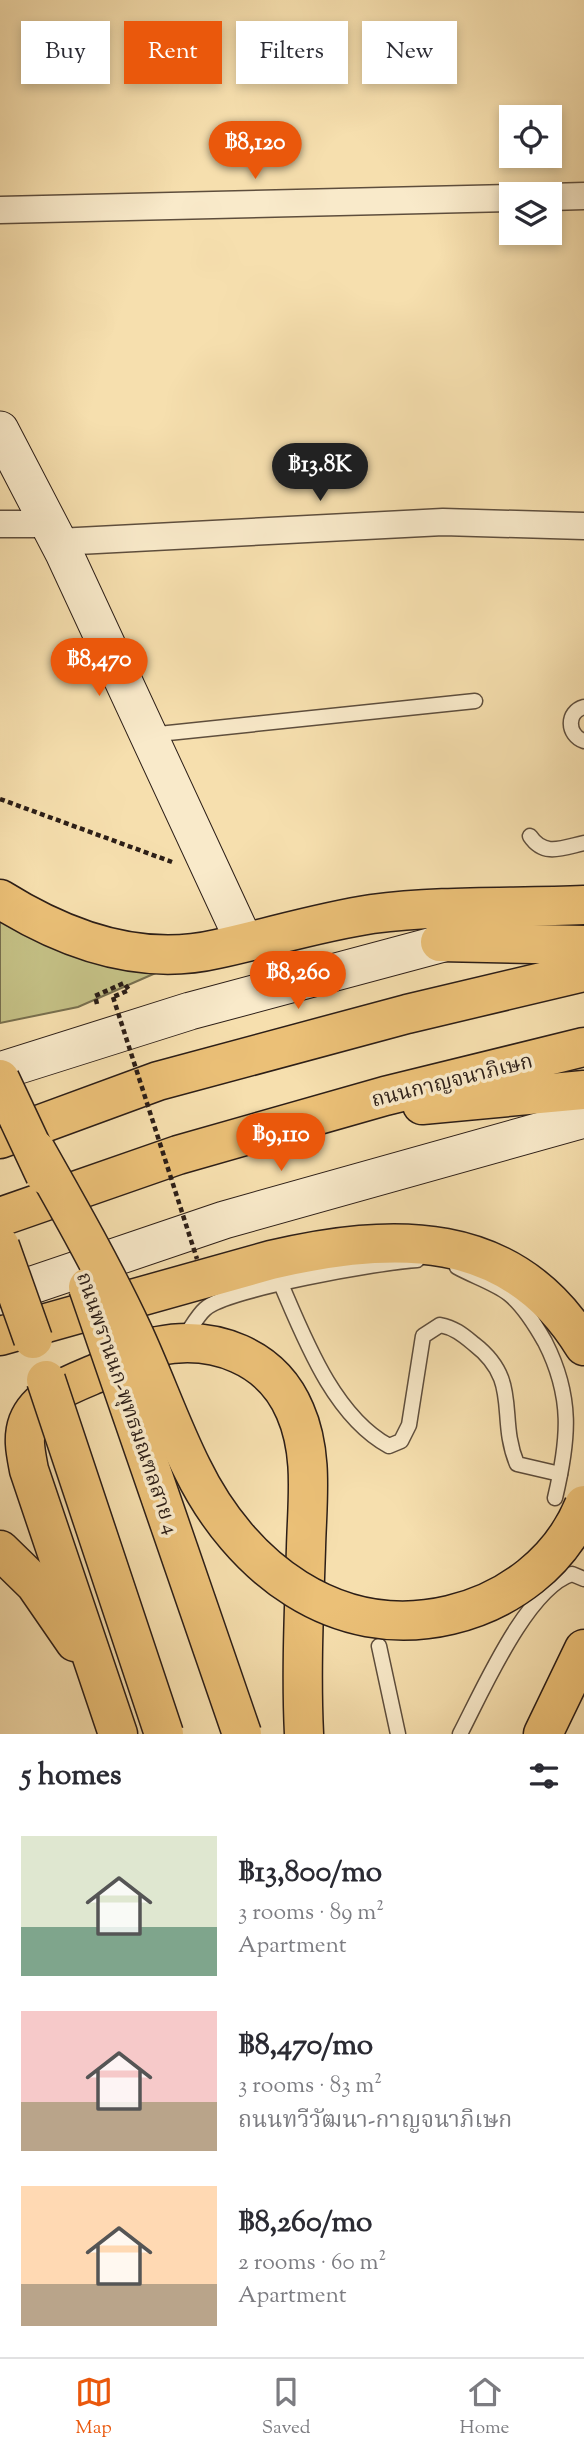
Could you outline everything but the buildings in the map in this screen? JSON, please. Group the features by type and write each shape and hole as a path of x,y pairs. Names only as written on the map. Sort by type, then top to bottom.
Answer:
{"main road":[{"path":"0,430 53,533 244,941"},
{"path":"0,899 53,928 121,951 188,953 215,950 244,941 370,915 442,909 584,908"},
{"path":"0,1071 178,1015 440,942 584,908"},
{"path":"440,942 584,945"},
{"path":"0,1139 158,1081 407,1014 584,972"},
{"name":"ถนนกาญจนาภิเษก","path":"0,1217 178,1155 385,1096 584,1047"},
{"name":"ถนนพรานนก-พุทธมณฑลสาย 4","path":"0,1079 36,1150 101,1325 242,1734"},
{"path":"385,1096 412,1105 443,1105 584,1090"},
{"path":"0,1296 108,1257 224,1220 584,1119"},
{"path":"36,1150 113,1290 192,1470 215,1509 244,1546 294,1590 339,1611 377,1620 437,1618 467,1611 513,1590 531,1576 568,1535 569,1501"},
{"path":"16,1337 271,1260 314,1250 392,1242 458,1249 496,1263 548,1298 569,1321 584,1346"},
{"path":"0,1246 16,1337"},
{"path":"0,1275 16,1337 164,1734"},
{"path":"113,1718 29,1470 25,1433 28,1420 38,1407 60,1390 156,1347 204,1342 226,1348 261,1366 286,1394 302,1430 308,1473 302,1693 304,1734"},
{"path":"0,1550 35,1584 62,1620 113,1718"},
{"path":"543,1734 574,1688 584,1649"}],"street":[{"path":"562,197 584,196"},
{"path":"0,210 499,198"},
{"path":"0,524 53,533 443,522 584,526"}],"lane":[{"path":"148,735 475,701"},
{"path":"584,707 577,709 571,717 571,730 576,738 584,741"},
{"path":"530,835 538,847 546,850 584,844"},
{"path":"180,1343 205,1309 222,1299 281,1284 414,1260 447,1262 510,1295 537,1326 559,1369 568,1416 560,1474 569,1501"},
{"path":"281,1284 304,1337 336,1392 375,1438 390,1446 401,1441 409,1425 423,1336 440,1325 454,1328 494,1359 502,1374 510,1441 517,1464 560,1474"},
{"path":"460,1734 510,1639 546,1590 560,1578 572,1574 584,1579"},
{"path":"379,1646 398,1734"}],"path":[{"path":"0,799 171,860 177,871"},
{"path":"97,1004 95,996 124,983 129,990 113,997 197,1259"}],"shaded area":[{"path":"0,914 158,972 78,1007 0,1023"}]}
